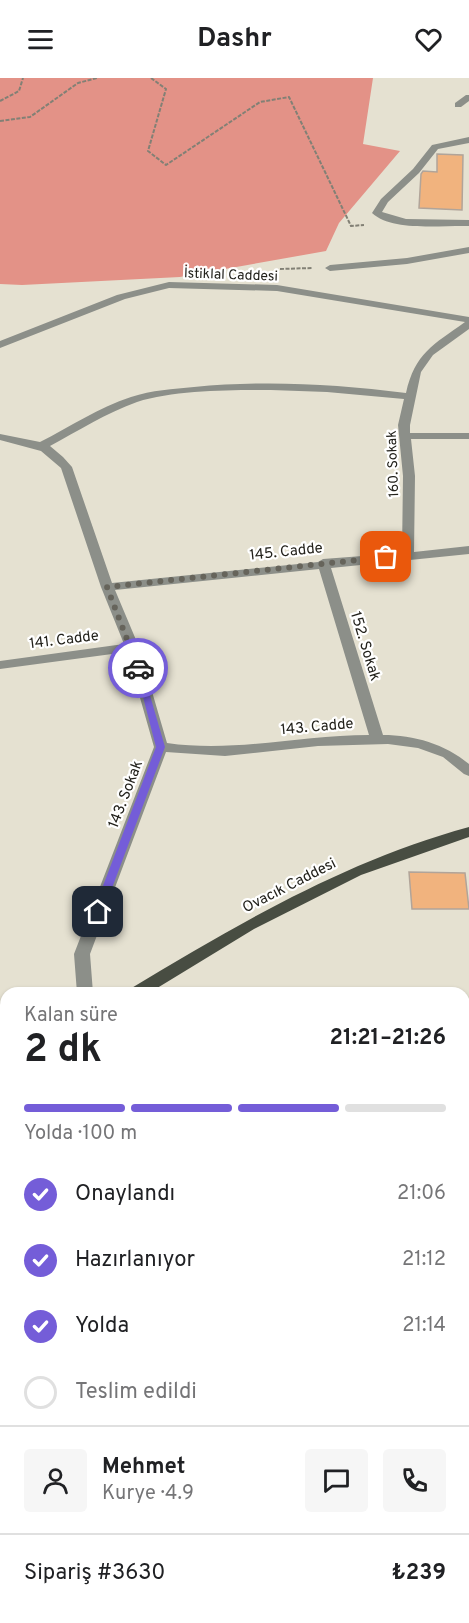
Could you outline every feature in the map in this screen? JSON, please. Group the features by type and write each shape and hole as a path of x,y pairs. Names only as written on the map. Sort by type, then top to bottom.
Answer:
{"main road":[{"name":"Ovacık Caddesi","path":"146,987 248,925 356,871 469,832"}],"street":[{"path":"458,105 469,97"},
{"path":"469,140 435,147 416,171 384,201 377,213 381,217 394,220 469,223"},
{"path":"330,268 407,261 469,250"},
{"name":"İstiklal Caddesi","path":"0,345 121,297 170,285 277,288 469,320"},
{"name":"160. Sokak","path":"408,555 409,476 404,425 416,372 429,353 469,324"},
{"path":"0,437 42,446 118,406 145,396 215,388 267,385 339,387 411,397"},
{"path":"405,436 469,436"},
{"name":"143. Sokak","path":"42,446 56,453 66,467 107,587 132,647 161,747 82,954 85,987"},
{"name":"145. Cadde","path":"107,587 323,563 469,550"},
{"name":"152. Sokak","path":"323,563 377,738"},
{"name":"141. Cadde","path":"0,665 132,647"},
{"name":"143. Cadde","path":"161,747 198,752 225,752 328,740 377,738 431,747 463,763 469,771"}],"path":[{"path":"0,101 19,91 23,78"},
{"path":"0,121 30,117 78,83 97,78"},
{"path":"151,78 166,89 148,151 166,165 260,102 289,97 351,226 394,220"}],"shaded area":[{"path":"0,78 373,78 363,144 400,151 339,223 326,251 180,277 22,285 0,284"}],"building":[{"path":"437,154 463,155 462,210 419,208 421,174 423,171 437,172"},
{"path":"409,872 465,873 469,909 412,909"}],"way so far":[{"path":"138,668 132,647 107,587 386,557"}],"route":[{"path":"98,912 161,747 138,668"}]}
